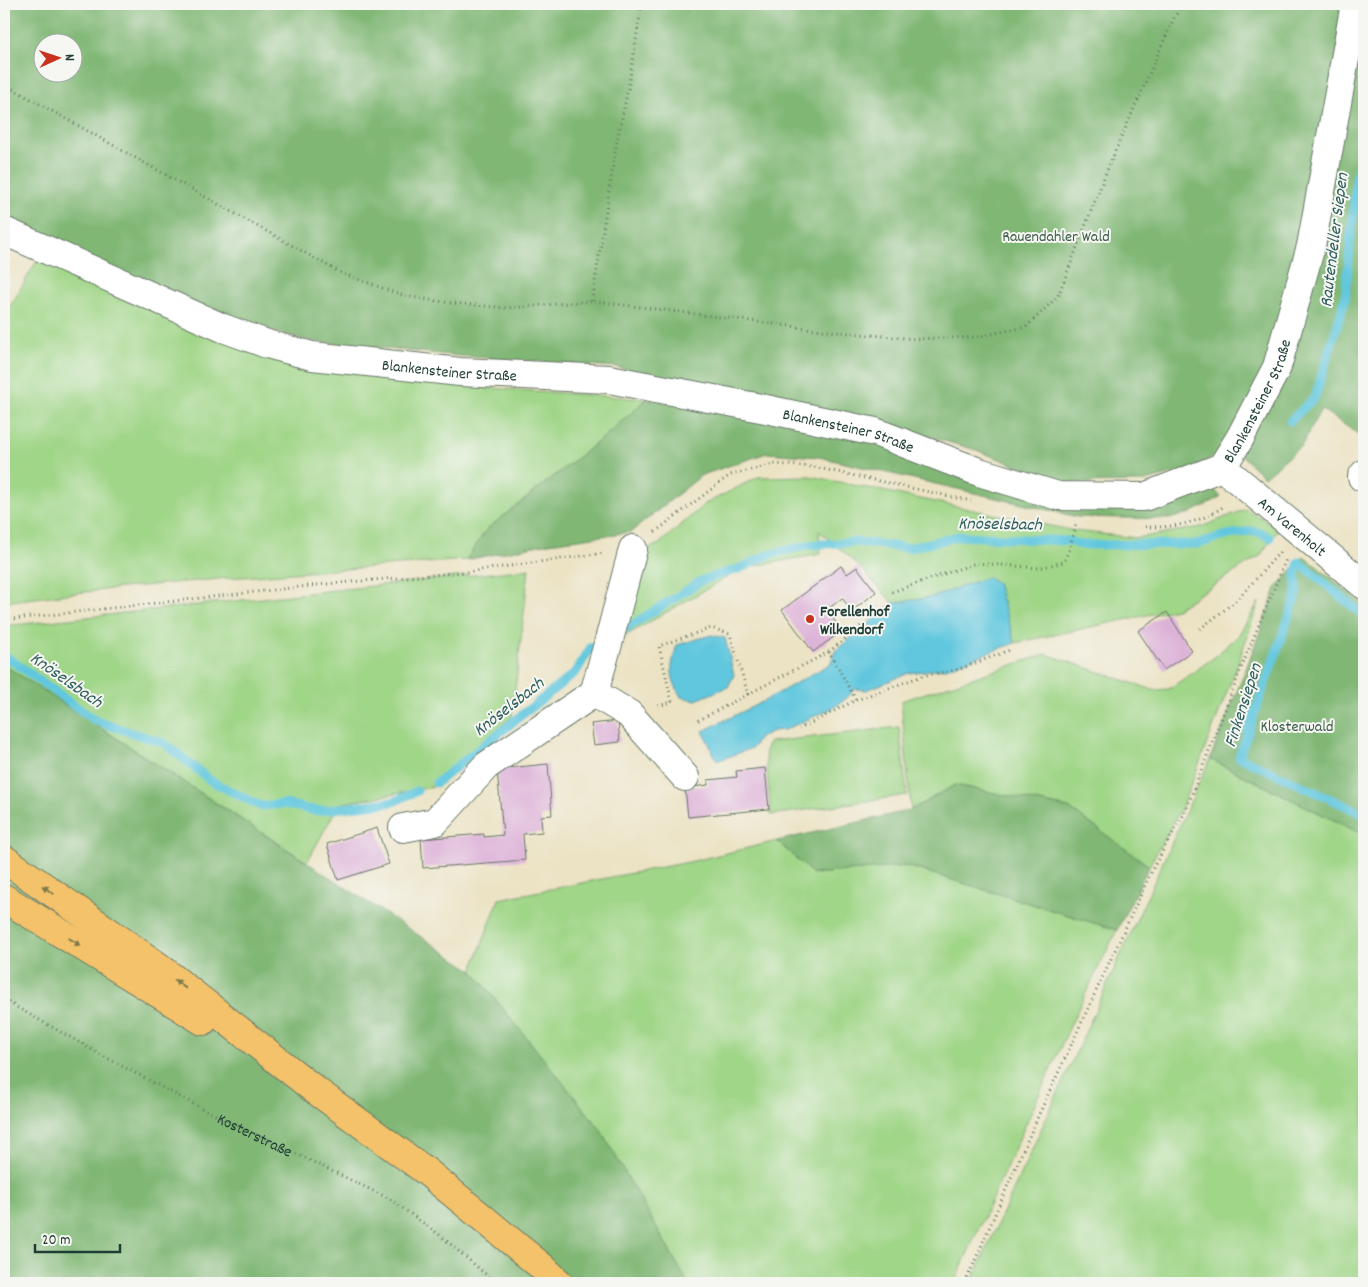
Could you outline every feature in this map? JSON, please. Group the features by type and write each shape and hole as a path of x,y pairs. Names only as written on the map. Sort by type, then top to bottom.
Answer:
{"main road":[{"path":"4,859 158,966 315,1090 427,1172 559,1283"},
{"path":"4,898 315,1090"}],"street":[{"name":"Blankensteiner Straße","path":"4,231 223,328 267,344 312,356 460,372 609,379 874,432 979,472 1058,496 1144,497 1222,466 1240,438 1276,368 1311,246 1355,4"},
{"name":"Am Varenholt","path":"1222,466 1364,585"},
{"path":"403,828 435,822 486,766 594,692 632,549"},
{"path":"594,692 629,714 685,777"}],"path":[{"path":"592,301 616,146 628,89 642,4"},
{"path":"4,84 340,273 404,296 451,303 508,308 592,301 838,332 916,339 975,337 1026,327 1058,296 1107,170 1173,20 1182,4"},
{"path":"4,620 327,584 466,572 632,549 730,475 774,464 814,467 979,503"},
{"path":"1155,528 1185,524 1213,514 1249,489"},
{"path":"892,592 976,563 1039,568 1064,562 1076,524"},
{"path":"1200,629 1237,600 1299,531"},
{"path":"964,1283 1039,1114 1146,884 1185,812 1245,657 1299,531"},
{"path":"697,721 829,652 862,624"},
{"path":"629,714 672,702 659,646 712,628 730,634 748,694"},
{"path":"799,729 856,700 922,676 960,669 1010,650"},
{"path":"829,652 856,700"},
{"name":"Kosterstraße","path":"4,1000 105,1057 203,1108 390,1199 441,1236 496,1283"}],"green space":[{"name":"Rauendahler Wald","path":"4,4 1364,4 1364,438 1321,409 1302,445 1264,477 1232,446 1191,469 1142,482 1063,483 973,449 876,422 616,367 460,356 311,341 225,319 4,219"},
{"path":"39,257 313,367 463,386 647,399 604,437 487,529 466,560 119,588 4,602 4,317"},
{"path":"647,399 757,415 1143,505 1213,488 1221,497 1191,513 1169,519 1078,517 819,457 767,453 702,475 631,532 549,543 466,560 487,529 604,437"},
{"path":"810,476 1075,531 1137,538 1201,527 1246,509 1279,528 1260,556 1176,609 1015,643 997,584 988,577 933,597 893,603 855,562 819,531 821,554 743,568 625,636 631,556 659,544 705,504 758,477"},
{"name":"Klosterwald","path":"1304,556 1364,605 1364,835 1210,759 1276,588"},
{"path":"529,569 512,716 433,787 339,804 307,862 4,665 4,626"},
{"path":"1259,602 1237,666 1180,811 1149,866 1068,808 955,785 911,810 901,701 1046,654 1153,690 1169,689 1212,659 1238,636"},
{"path":"4,665 472,970 600,1129 688,1283 4,1283"},
{"path":"899,727 907,795 771,815 765,750 770,742"},
{"path":"1210,759 1364,835 1364,1283 971,1283"},
{"path":"955,785 1069,808 1149,866 1117,930 907,866 813,874 777,841 911,810"},
{"path":"777,841 813,874 907,866 1117,930 1077,1011 954,1283 688,1283 600,1129 472,970 499,899 689,862"}],"water":[{"path":"988,577 997,583 1015,643 946,668 909,673 867,690 855,689 847,698 833,708 784,730 773,731 760,737 752,748 717,761 703,731 766,700 830,664 835,651 893,603 933,597"},
{"path":"711,635 725,638 734,675 728,687 696,700 681,697 674,683 672,671 677,645"}],"building":[{"path":"841,566 847,574 857,567 876,592 852,611 842,598 827,610 842,631 813,652 782,610"},
{"path":"1167,612 1192,651 1164,670 1138,631"},
{"path":"618,721 620,742 594,745 591,724"},
{"path":"548,764 552,815 541,816 542,832 523,834 525,860 423,868 421,839 484,834 484,837 503,835 497,769"},
{"path":"765,768 769,809 688,817 685,788 708,785 708,780 737,777 736,771"},
{"path":"377,828 389,864 338,880 327,844"}],"waterway":[{"name":"Rautendeller Siepen","path":"1290,421 1315,397 1345,300 1356,180 1364,140"},
{"name":"Knöselsbach","path":"627,628 703,580 741,568 768,555 808,545 855,542 909,548 959,536 1069,541 1080,545 1198,544 1223,536 1251,531 1262,533 1270,538"},
{"name":"Finkensiepen","path":"1364,616 1299,562 1296,573 1297,594 1239,757 1364,816"},
{"name":"Knöselsbach","path":"436,783 576,672 591,647"},
{"name":"Knöselsbach","path":"4,655 96,721 164,743 211,781 260,806 284,804 317,811 393,802 417,791"}],"place":[{"name":"Forellenhof Wilkendorf","path":"810,619"}]}
